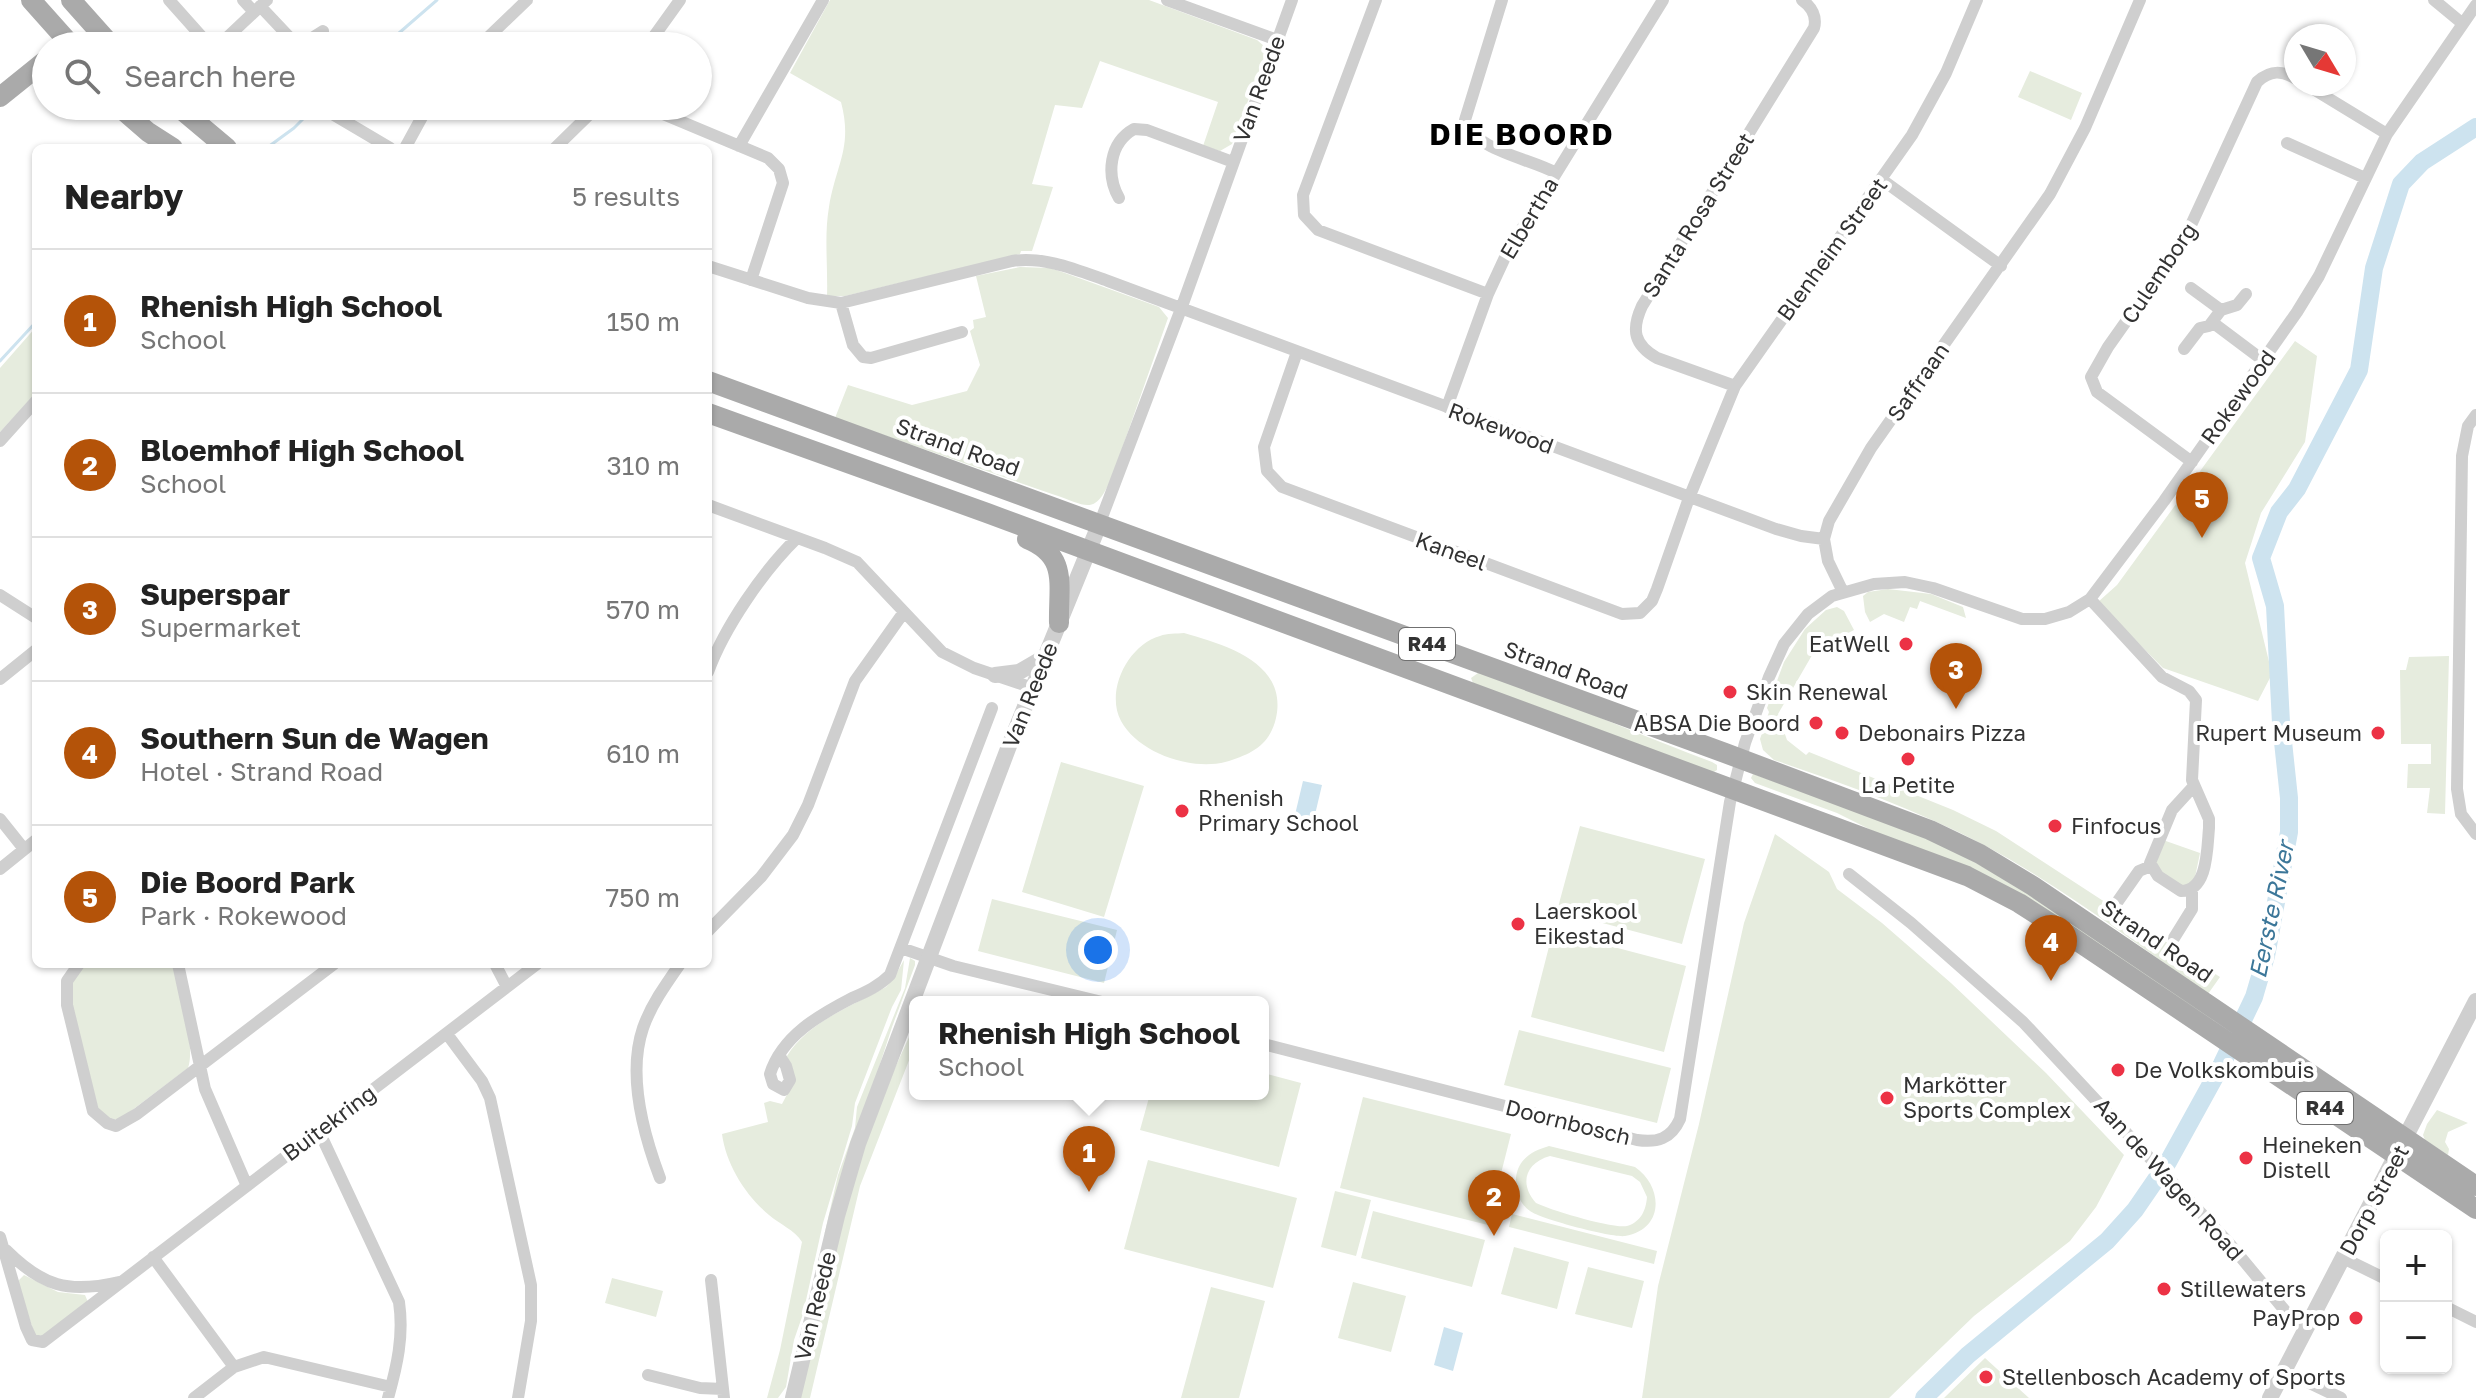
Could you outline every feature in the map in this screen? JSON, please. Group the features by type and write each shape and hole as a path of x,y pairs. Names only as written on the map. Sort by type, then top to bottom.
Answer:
{"main road":[{"path":"31,0 60,32"},
{"path":"71,0 100,32"},
{"path":"0,97 32,71"},
{"path":"134,120 168,144"},
{"path":"144,120 171,144"},
{"path":"194,120 222,144"},
{"name":"Strand Road","path":"712,382 1930,830 1980,854 2201,1012 2402,1148 2476,1209"},
{"name":"Strand Road","path":"712,414 987,513 1967,876 2019,903 2201,1012"},
{"path":"987,513 1005,530 1035,542 1054,558 1058,567 1059,623"},
{"name":"Strand Road","path":"2402,1148 2476,1186"}],"street":[{"path":"169,0 198,32"},
{"path":"243,0 260,6 285,32"},
{"path":"494,32 527,0"},
{"path":"657,32 680,0"},
{"path":"739,146 823,0"},
{"path":"1167,0 1191,4 1277,40"},
{"name":"Van Reede","path":"915,996 1181,309 1292,0"},
{"path":"1376,0 1303,195 1304,215 1318,230 1488,294"},
{"path":"1502,0 1465,120 1469,130 1483,142 1556,173"},
{"name":"Elbertha","path":"1447,407 1488,294 1507,253 1663,0"},
{"name":"Santa Rosa Street","path":"1735,386 1646,352 1638,343 1635,321 1814,28 1816,21 1813,13 1802,0"},
{"name":"Blenheim Street","path":"1689,498 1735,386 1881,179 1934,96 1977,0"},
{"name":"Saffraan","path":"1824,539 1829,521 1871,448 2036,218 2069,161 2140,0"},
{"path":"2434,0 2463,24"},
{"name":"Rokewood","path":"1843,592 1874,584 1905,582 1933,588 2022,619 2045,619 2069,612 2090,599 2264,361 2319,276 2387,134 2476,5"},
{"path":"233,32 260,6"},
{"name":"Culemborg","path":"2192,462 2097,392 2091,377 2108,347 2185,238 2257,82 2275,72 2284,73"},
{"path":"2325,96 2387,134"},
{"path":"343,120 383,144"},
{"path":"407,144 420,120"},
{"path":"559,144 584,120"},
{"path":"677,120 768,158 782,175 783,183 751,280"},
{"path":"1119,198 1111,181 1112,159 1124,135 1134,129 1147,130 1233,162"},
{"path":"2287,143 2320,162 2365,178"},
{"path":"2320,162 2329,147"},
{"path":"1881,179 2001,266"},
{"name":"Rokewood","path":"841,303 1000,264 1034,260 1072,268 1689,498 1790,534 1824,539"},
{"path":"712,267 808,298 841,303 853,345 863,357 871,358 962,332"},
{"path":"2191,288 2221,310"},
{"path":"2184,349 2200,328 2209,326 2221,310 2237,305 2246,294"},
{"path":"2212,322 2264,361"},
{"name":"Kaneel","path":"1297,352 1264,447 1267,471 1287,490 1630,615 1640,613 1652,601 1689,498"},
{"path":"0,441 32,405"},
{"path":"2476,415 2468,426 2462,456 2457,789 2461,814 2476,834"},
{"path":"712,506 857,562 942,652 1033,688"},
{"path":"714,638 797,538"},
{"path":"1741,759 1769,677 1784,644 1808,614 1832,596 1843,592 1828,561 1824,539"},
{"path":"0,595 32,615"},
{"path":"2090,599 2162,677 2193,695 2196,705 2192,743 2193,787 2206,812 2209,828 2200,882 2186,892 2174,889 2158,876 2151,866 2151,858 2168,817 2193,787"},
{"path":"712,927 761,877 793,835 808,805 850,691 904,612"},
{"path":"0,679 32,653"},
{"path":"995,675 1019,672 1045,657"},
{"path":"779,1055 789,1074 789,1085 780,1090 771,1080 772,1066 779,1055 811,1021 884,981 894,967 992,708"},
{"name":"Doornbosch","path":"1269,1046 1637,1140 1650,1142 1670,1135 1680,1119 1733,788 1741,759"},
{"path":"0,819 24,849"},
{"path":"0,869 32,843"},
{"path":"2118,901 2139,871 2151,866"},
{"name":"Aan de Wagen Road","path":"1849,874 1911,923 2023,1022 2229,1243 2291,1318 2306,1329"},
{"path":"2174,938 2192,909 2192,890"},
{"path":"901,948 1078,996"},
{"path":"76,968 65,990 89,1102 100,1119 116,1126 329,968"},
{"path":"179,968 212,1109 247,1186"},
{"path":"497,968 507,987"},
{"name":"Buitekring","path":"2,1242 26,1327 32,1340 39,1343 72,1321 532,968"},
{"path":"660,1178 651,1155 639,1094 638,1052 648,1016 678,968"},
{"name":"Dorp Street","path":"2270,1398 2471,1020 2476,1001"},
{"name":"Van Reede","path":"793,1398 837,1216 855,1156 909,1012"},
{"path":"447,1034 482,1081 494,1111 531,1285 532,1310 518,1398"},
{"path":"194,1398 234,1367 251,1360 275,1358 389,1393 402,1334 399,1302 319,1131"},
{"name":"Buitekring","path":"2,1242 39,1278 61,1286 79,1289 121,1282"},
{"path":"153,1257 234,1367"},
{"path":"2343,1258 2380,1276"},
{"path":"648,1375 723,1393 711,1280"},
{"path":"2452,1310 2476,1322"},
{"path":"2284,1371 2341,1398"}],"shaded area":[{"path":"830,0 1149,0 1257,40 1264,46 1265,55 1232,144 1220,151 1203,146 1218,102 1100,61 1082,108 1055,105 1032,184 1053,187 1032,251 1021,251 1020,254 845,296 827,296 828,218 844,144 844,118 841,102 790,73"},
{"path":"2030,71 2082,93 2071,120 2018,97"},
{"path":"1020,267 1050,268 1065,273 1159,307 1168,318 1112,477 1100,498 1089,505 835,418 848,385 912,405 967,391 980,365 970,331 974,328 973,320 986,317 976,276"},
{"path":"32,332 32,397 0,432 0,368"},
{"path":"2295,341 2317,356 2305,442 2261,513 2245,563 2272,674 2258,701 2163,668 2098,602 2117,585"},
{"path":"1888,589 1931,594 1963,607 1966,618 1920,601 1917,609 1910,607 1904,622 1884,614 1870,622 1863,596 1868,592"},
{"path":"1837,607 1844,611 1854,630 1815,650 1778,714 1787,740 1806,755 1809,752 1953,810 1996,831 2220,977 2208,994 2070,897 1984,845 1880,798 1774,760 1763,750 1760,739 1769,712 1767,708 1784,662 1805,629 1826,610"},
{"path":"1184,633 1250,659 1273,683 1277,699 1276,718 1270,735 1246,755 1215,764 1169,758 1141,743 1121,721 1116,696 1122,671 1129,659 1148,641 1163,635"},
{"path":"2449,656 2445,814 2427,813 2430,788 2407,788 2408,764 2431,764 2431,744 2401,744 2400,670 2406,670 2409,657"},
{"path":"1478,673 1488,674 1712,762 1717,765 1717,770 1712,773 1473,683 1471,678"},
{"path":"1061,762 1144,786 1104,917 1022,892"},
{"path":"1753,774 1916,832 2015,883 2214,1017 2211,1023 1877,833 1837,813 1755,783 1751,778"},
{"path":"1580,826 1705,859 1682,944 1557,911"},
{"name":"Markötter Sports Complex","path":"1775,834 1829,872 1837,889 1951,983 2046,1073 2124,1155 2096,1207 2070,1241 1974,1316 1889,1398 1642,1398 1658,1286 1699,1124 1744,923"},
{"path":"2163,840 2200,853 2194,882 2182,887 2154,866"},
{"path":"992,899 1117,930 1104,983 978,951"},
{"path":"1553,931 1686,966 1664,1052 1531,1017"},
{"path":"910,958 915,965 824,1236 838,1175 855,1128 857,1107 905,988"},
{"path":"904,960 901,990 855,1103 852,1126 823,1223 803,1314 794,1340 786,1387 778,1398 767,1398 802,1242 760,1207 745,1188 732,1168 722,1134 768,1122 764,1103 782,1104 792,1085 787,1056 796,1044 819,1024 886,987"},
{"path":"83,968 175,968 190,1046 188,1068 119,1120 100,1116 73,1009 71,981"},
{"path":"1519,1030 1671,1068 1657,1123 1504,1085"},
{"path":"909,1037 909,1060 860,1186 810,1398 800,1398 855,1171"},
{"path":"1269,1075 1301,1083 1279,1167 1140,1130 1148,1100 1269,1100"},
{"path":"1363,1097 1511,1134 1488,1225 1340,1188"},
{"path":"2437,1110 2468,1123 2448,1132 2445,1142 2448,1155 2425,1140 2423,1135"},
{"path":"1549,1146 1635,1167 1651,1185 1655,1196 1656,1207 1647,1226 1638,1232 1618,1236 1561,1223 1530,1211 1517,1192 1517,1171 1532,1153","holes":["1550,1156 1632,1176 1640,1182 1647,1197 1642,1215 1627,1226 1596,1222 1536,1203 1526,1182 1530,1169"]},
{"path":"1148,1160 1297,1198 1273,1288 1124,1249"},
{"path":"1335,1191 1371,1200 1356,1256 1321,1247"},
{"path":"1373,1211 1485,1240 1472,1287 1361,1258"},
{"path":"1512,1214 1657,1251 1654,1264 1509,1227"},
{"path":"1514,1247 1569,1262 1557,1309 1501,1294"},
{"path":"1588,1267 1644,1281 1632,1328 1575,1314"},
{"path":"24,1275 58,1292 85,1295 88,1302 45,1337 36,1338 17,1282"},
{"path":"612,1278 663,1291 656,1317 605,1303"},
{"path":"1353,1282 1406,1296 1391,1352 1338,1338"},
{"path":"1211,1287 1265,1301 1239,1398 1181,1398"},
{"name":"Stellenbosch Academy of Sports","path":"1985,1358 2029,1398 1944,1398"}],"water":[{"path":"1303,781 1322,785 1313,823 1294,819"},
{"path":"1444,1327 1463,1333 1453,1371 1434,1365"}],"waterway":[{"path":"400,32 437,0"},
{"path":"272,144 302,120"},
{"name":"Eerste River","path":"1924,1398 1968,1355 2107,1241 2135,1210 2168,1162 2222,1064 2254,997 2266,956 2289,832 2275,606 2261,558 2279,512 2297,489 2359,370 2374,268 2401,184 2422,162 2476,127"},
{"path":"0,361 32,326"}],"place":[{"name":"Die Boord Park","path":"2202,538"},
{"name":"EatWell","path":"1906,644"},
{"name":"Skin Renewal","path":"1730,692"},
{"name":"Superspar","path":"1956,709"},
{"name":"ABSA Die Boord","path":"1816,723"},
{"name":"Debonairs Pizza","path":"1842,733"},
{"name":"Rupert Museum","path":"2378,733"},
{"name":"La Petite","path":"1908,759"},
{"name":"Rhenish Primary School","path":"1182,811"},
{"name":"Finfocus","path":"2055,826"},
{"name":"Laerskool Eikestad","path":"1518,924"},
{"name":"Southern Sun de Wagen","path":"2051,981"},
{"name":"De Volkskombuis","path":"2118,1070"},
{"name":"Markötter Sports Complex","path":"1887,1098"},
{"name":"Heineken Distell","path":"2246,1158"},
{"name":"Rhenish High School","path":"1089,1192"},
{"name":"Bloemhof High School","path":"1494,1236"},
{"name":"Stillewaters","path":"2164,1289"},
{"name":"PayProp","path":"2356,1318"},
{"name":"Stellenbosch Academy of Sports","path":"1986,1377"}],"district":[{"name":"DIE BOORD","path":"1522,135"}]}
